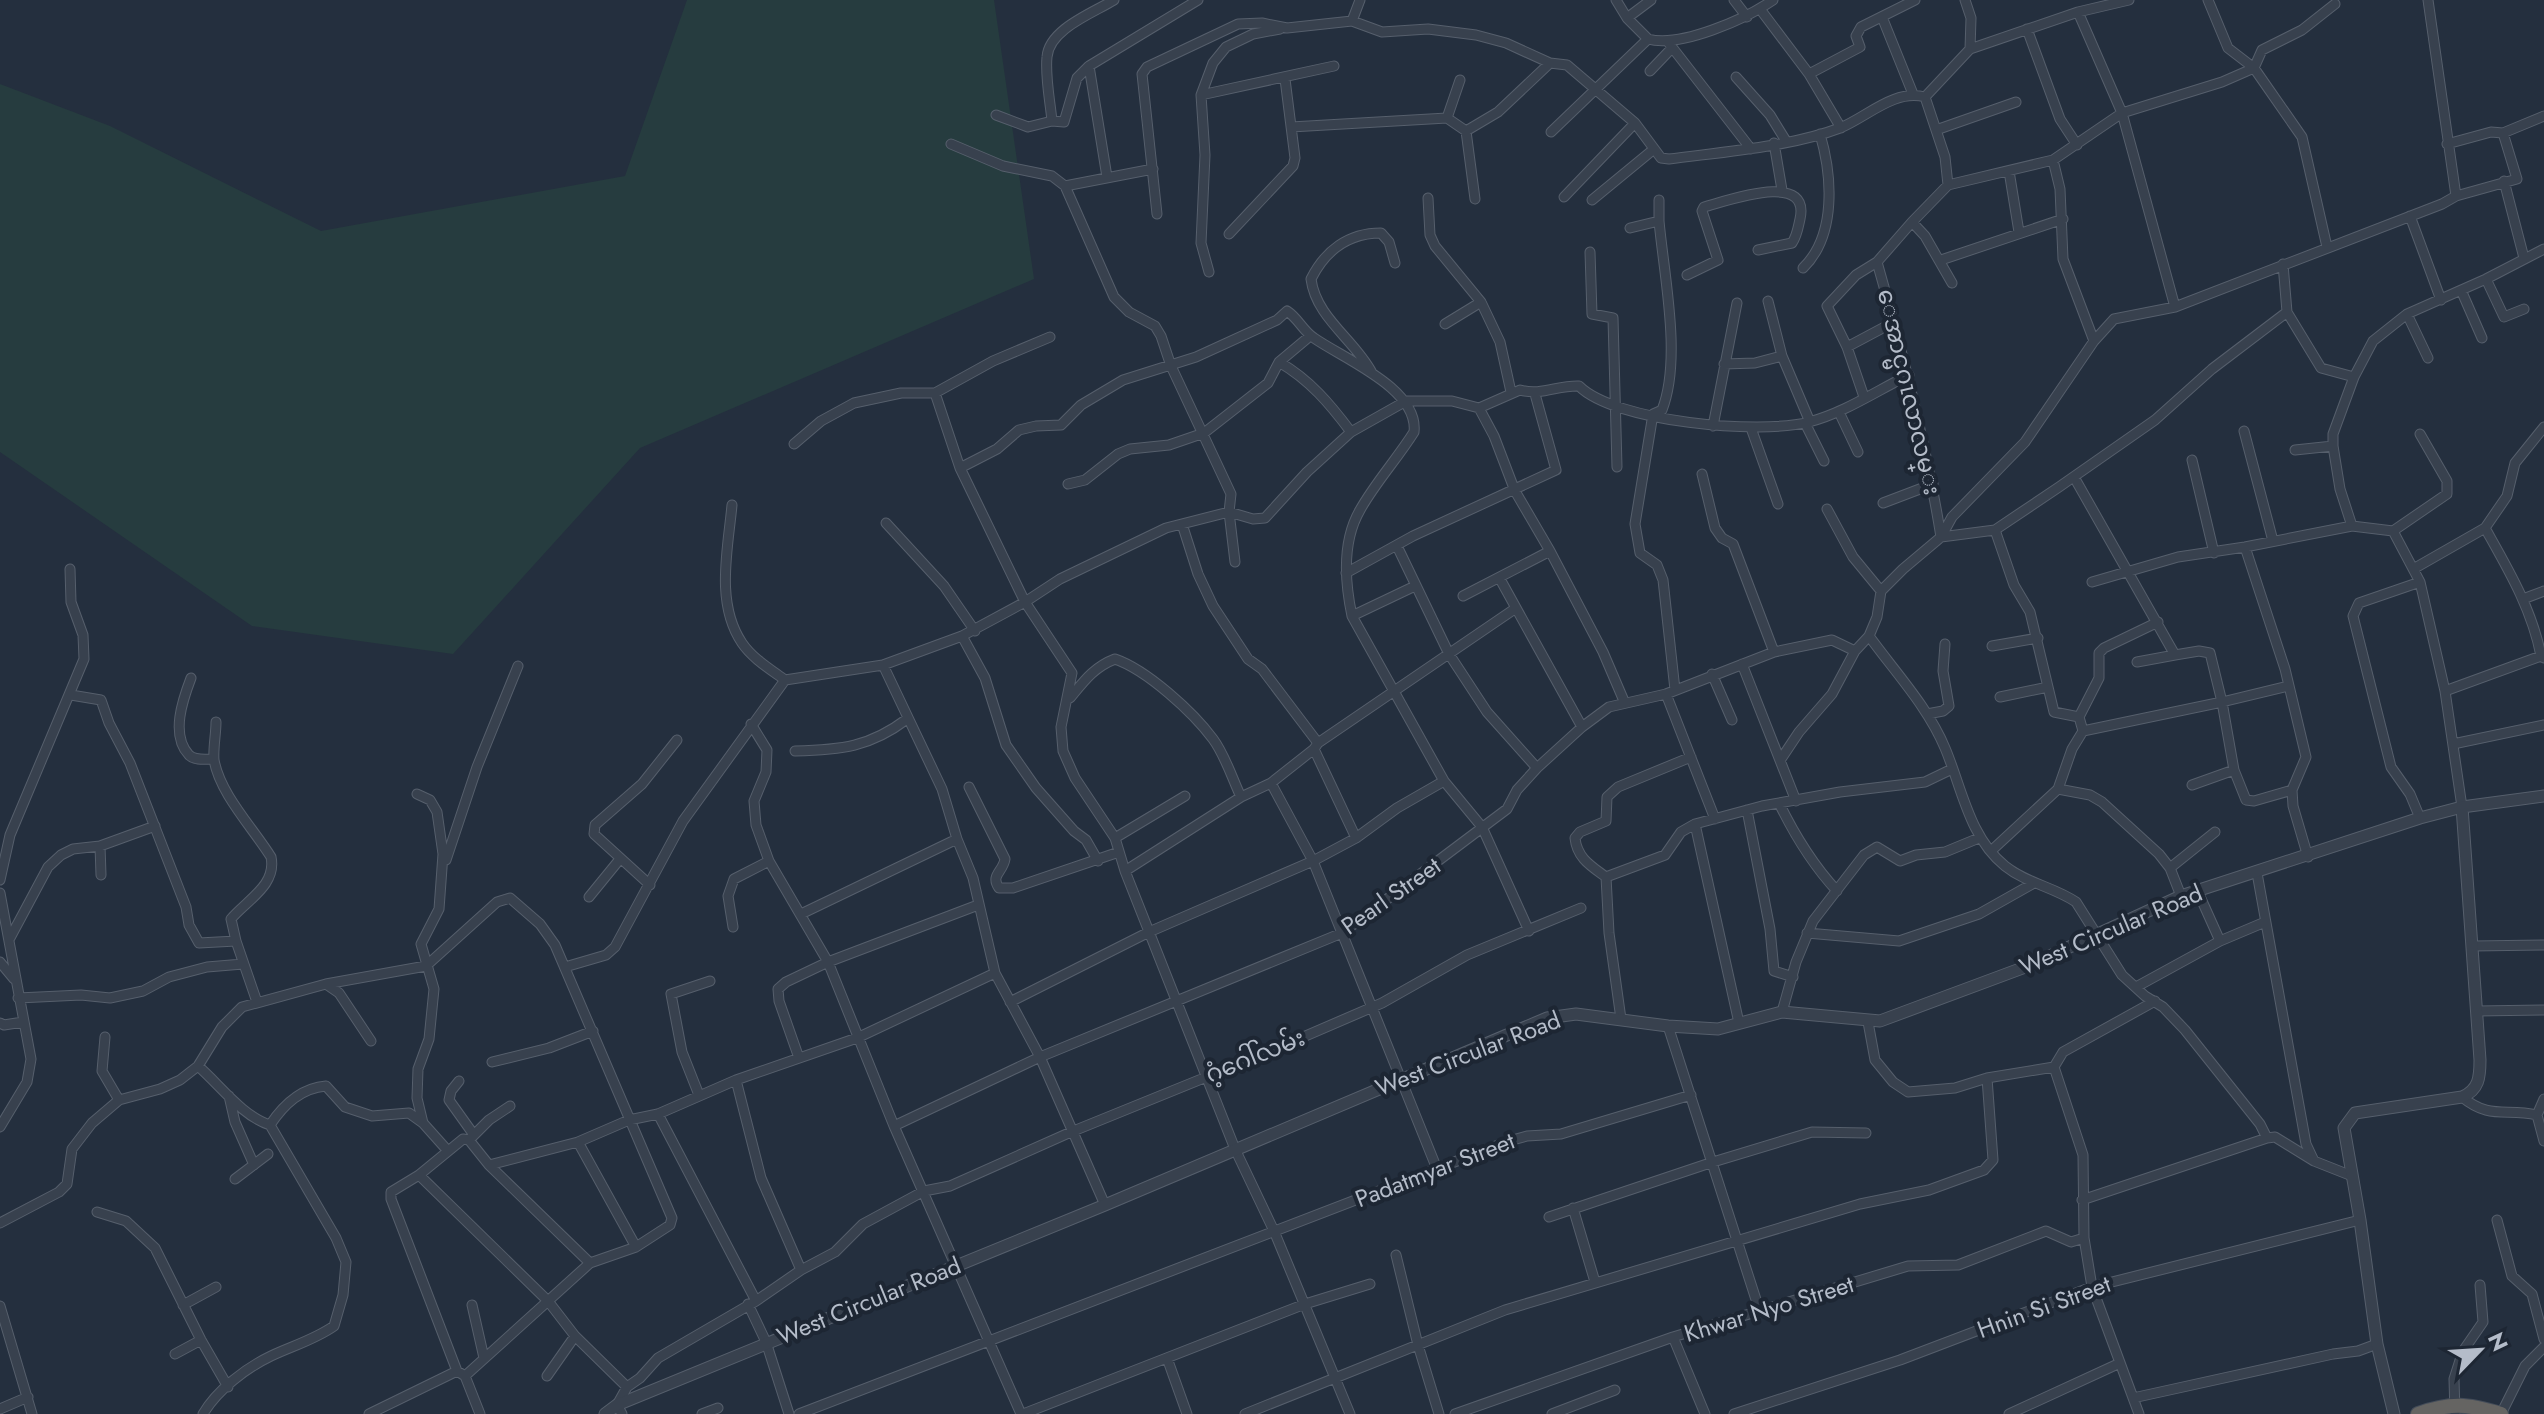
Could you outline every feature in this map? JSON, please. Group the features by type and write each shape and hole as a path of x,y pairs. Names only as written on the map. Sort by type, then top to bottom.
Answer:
{"highway":[{"path":"2418,1414 2445,1405 2455,1409 2467,1404 2501,1414"}],"street":[{"path":"1052,121 1047,54 1051,42 1061,32 1114,0"},
{"path":"996,115 1028,127 1052,121 1061,123 1066,120 1077,78 1089,66 1198,0"},
{"path":"1352,21 1360,0"},
{"path":"1616,0 1627,18 1648,39 1669,45 1751,149"},
{"path":"1627,18 1651,0"},
{"path":"1734,0 1747,17"},
{"path":"1650,71 1669,45 1747,17 1773,0"},
{"path":"1809,74 1860,47 1856,36 1859,28 1915,0"},
{"path":"1965,0 1971,18 1970,49"},
{"path":"1925,97 1970,49 2078,12 2129,0"},
{"path":"2208,0 2228,48 2254,68 2302,137 2327,247"},
{"path":"2428,0 2456,196"},
{"path":"1925,97 1945,157 1948,185 2053,160 2122,113 2222,82 2254,68 2262,50 2302,30 2335,4"},
{"path":"1760,9 1809,74 1841,128"},
{"path":"2078,12 2122,113 2175,307"},
{"path":"1882,17 1913,94"},
{"path":"1209,272 1201,243 1205,155 1201,95 1213,63 1226,47 1253,34 1352,21 1382,32 1428,29 1476,35 1506,43 1550,63 1567,65 1635,123 1661,158 1669,159 1751,149 1820,134 1841,128 1893,100 1913,94 1925,97"},
{"path":"1157,214 1142,74 1147,67 1238,24 1262,23 1287,28"},
{"path":"2027,29 2060,119 2077,145"},
{"path":"1551,132 1648,39"},
{"path":"1466,131 1498,112 1550,63"},
{"path":"1089,66 1107,177"},
{"path":"1201,95 1334,66"},
{"path":"1736,77 1770,115 1786,141"},
{"path":"1229,234 1293,166 1295,158 1285,79"},
{"path":"1447,118 1460,80"},
{"path":"1936,130 2016,102"},
{"path":"2447,144 2491,132 2503,133 2544,116"},
{"path":"1291,127 1447,118 1466,131 1475,199"},
{"path":"1564,197 1635,123"},
{"path":"1781,759 1799,732 1832,694 1855,651 1869,636 1877,617 1881,591 1941,537 1952,517 2025,442 2094,341 2114,319 2175,307 2456,196 2517,179 2503,133"},
{"path":"1803,268 1813,259 1821,244 1828,210 1827,158 1820,134"},
{"path":"1774,143 1782,190"},
{"path":"951,144 1003,166 1052,176 1065,186 1114,297 1129,312 1155,326 1161,336 1171,366 1231,494 1229,512 1235,562"},
{"path":"1592,200 1654,149"},
{"path":"2053,160 2063,219 2063,259 2074,295 2094,341"},
{"path":"1065,186 1153,169"},
{"path":"2009,171 2019,232"},
{"path":"2504,181 2524,258"},
{"name":"ေအာင္မဂၤလာလမ္း","path":"1941,537 1933,484 1909,375 1877,262 1948,185"},
{"path":"1687,275 1718,260 1702,211 1704,207 1782,190 1796,196 1801,203 1792,243 1758,250"},
{"path":"1428,198 1430,235 1435,246 1481,302 1500,342 1511,392"},
{"path":"1653,414 1662,410 1667,398 1672,353 1659,200"},
{"path":"2410,216 2441,300"},
{"path":"1941,260 2063,219"},
{"path":"1630,228 1659,221"},
{"path":"1912,222 1941,260 1952,283"},
{"path":"1374,376 1366,361 1313,296 1311,279 1328,253 1346,239 1370,233 1381,233 1389,242 1395,263"},
{"path":"2352,526 2340,489 2333,434 2354,377 2373,341 2407,314 2544,249"},
{"path":"1590,252 1592,314 1613,318 1617,467"},
{"path":"1864,397 1847,347 1827,306 1856,275 1877,262"},
{"path":"2283,264 2287,312 2321,368 2354,377"},
{"path":"2486,279 2504,317 2524,309"},
{"path":"2461,290 2482,338"},
{"path":"1768,301 1782,356 1824,461"},
{"path":"1445,324 1481,302"},
{"path":"1713,426 1737,303"},
{"path":"960,468 997,449 1019,430 1061,425 1081,405 1123,380 1171,366 1224,345 1277,320 1287,311 1310,336 1374,376 1406,401 1415,421 1414,432 1358,513 1350,540 1346,589 1352,616 1444,781 1482,827 1529,931"},
{"path":"1941,537 1995,530 2155,420 2212,369 2287,312"},
{"path":"2407,314 2428,358"},
{"path":"1847,347 1894,322"},
{"path":"1068,484 1085,480 1118,454 1130,449 1169,445 1204,433 1268,383 1279,362 1310,336"},
{"path":"794,444 821,421 854,403 901,393 935,393 993,361 1050,337"},
{"path":"1724,364 1755,363 1782,356"},
{"path":"1279,362 1315,388 1351,432"},
{"path":"565,967 611,951 683,821 785,680 883,665 975,631 1060,579 1153,534 1182,524 1229,512 1253,519 1265,518 1307,472 1351,432 1406,401 1452,401 1479,408 1520,390 1535,394 1564,386 1579,386 1590,397 1615,407 1713,426 1751,428 1808,422 1839,412 1909,375"},
{"path":"935,393 960,468 1025,602 1072,673 1061,727 1063,751 1075,778 1115,838 1125,871 1235,1149 1274,1231 1350,1414"},
{"path":"1346,573 1413,536 1556,470 1535,394"},
{"path":"1479,408 1494,436 1515,491 1603,652 1624,701"},
{"path":"1839,412 1858,452"},
{"path":"1653,414 1637,512 1636,539 1640,553 1657,565 1663,580 1670,692 1715,819"},
{"path":"2415,568 2485,528 2507,496 2515,463 2544,427"},
{"path":"1751,428 1778,504"},
{"path":"2244,431 2273,541"},
{"path":"2092,582 2178,557 2352,526 2393,531 2447,494 2447,481 2420,434"},
{"path":"2295,450 2333,446"},
{"path":"2192,460 2214,553"},
{"path":"1702,474 1715,528 1718,534 1733,544 1774,652"},
{"path":"2074,477 2175,655"},
{"path":"1883,503 1933,484"},
{"path":"732,505 725,589 727,609 741,642 759,661 785,680"},
{"path":"1827,509 1853,557 1881,591"},
{"path":"886,523 944,586 975,631"},
{"path":"1182,524 1198,574 1213,606 1248,659 1262,669 1316,746 1356,838"},
{"path":"2445,691 2542,657 2536,629 2523,599 2485,528"},
{"path":"1995,530 2014,585 2030,612 2054,712 2079,717"},
{"path":"2393,531 2420,582 2445,691 2462,807 2480,1072 2477,1085 2462,1097 2355,1113 2344,1128 2377,1344 2394,1414"},
{"path":"1397,546 1449,654 1487,712 1537,768"},
{"path":"2245,547 2288,686 2306,757 2292,790 2293,806 2308,857"},
{"path":"1463,596 1550,551"},
{"path":"0,880 10,835 84,659 83,635 71,602 70,569"},
{"path":"1500,579 1582,727"},
{"path":"2420,582 2359,603 2353,616 2391,767 2410,794 2420,818"},
{"path":"1352,616 1415,586"},
{"path":"2523,599 2544,591"},
{"path":"1125,871 1241,797 1271,783 1393,690 1516,608"},
{"path":"2083,731 2079,717 2099,678 2099,653 2158,622"},
{"path":"962,636 985,678 1006,745 1017,764 1074,831 1086,840 1098,861"},
{"path":"1869,636 1927,714 1945,747 1979,838 2005,866 2076,902 2122,975 2185,1030 2260,1124 2267,1138"},
{"path":"1992,646 2038,638"},
{"name":"Pearl Street","path":"894,1126 1040,1057 1342,933 1507,809 1517,790 1537,768 1609,707 1670,692 1774,652 1832,640 1855,651"},
{"path":"1927,714 1943,711 1949,706 1943,671 1945,644"},
{"path":"2137,662 2199,651 2210,653 2234,770 2246,800 2254,801 2292,790"},
{"path":"1068,700 1090,672 1102,664 1115,659 1138,669 1170,694 1214,740 1241,797"},
{"path":"1742,664 1796,801"},
{"path":"883,665 942,789 973,878 995,973 1040,1057 1105,1205"},
{"path":"443,867 477,767 518,666"},
{"path":"1712,674 1732,720"},
{"path":"191,678 179,709 182,742 189,755 197,759 214,759"},
{"path":"1991,851 2058,789 2072,749 2083,731 2288,686"},
{"path":"2000,697 2048,687"},
{"path":"71,695 101,700 130,763 186,907 189,925 199,943 236,941"},
{"path":"795,751 824,751 861,745 885,735 907,719"},
{"path":"216,722 214,759 228,796 263,844 272,864 270,876 248,904 231,919 257,1002"},
{"path":"751,724 767,750 766,772 754,801 756,825 769,861 828,962 894,1126 1022,1414 1305,1304 1370,1284"},
{"path":"2453,744 2544,725"},
{"path":"650,885 594,834 595,825 642,784 677,740"},
{"path":"1621,1019 1609,933 1606,877 1579,854 1575,838 1580,832 1606,821 1607,797 1618,787 1691,757"},
{"path":"1606,877 1665,855 1681,832 1695,824 1779,803 1925,782 1952,769"},
{"path":"2192,785 2234,770"},
{"path":"1010,1002 1149,932 1313,861 1356,838 1397,808 1444,781"},
{"path":"1271,783 1313,861 1437,1169"},
{"path":"969,787 1005,859 995,876 999,888 1013,888 1119,852"},
{"path":"2058,789 2090,795 2102,802 2159,854 2170,868 2181,896"},
{"path":"417,794 430,800 437,812 443,867 439,909 421,944 434,989 429,1039 418,1069 417,1098 423,1123"},
{"path":"1115,838 1185,796"},
{"name":"West Circular Road","path":"605,1414 766,1342 1105,1205 1547,1018 1576,1014 1718,1029 1782,1012 1880,1021 2028,966 2181,896 2420,818 2462,807 2544,796"},
{"path":"1779,803 1816,867 1837,891"},
{"path":"1747,810 1770,929 1774,971 1793,977"},
{"path":"1695,824 1739,1023"},
{"path":"10,938 48,867 61,855 73,849 100,846 155,826"},
{"path":"2170,868 2215,832"},
{"path":"1782,1012 1813,921 1864,855 1877,847 1900,861 1916,855 1945,852 1979,838"},
{"path":"801,914 957,839"},
{"path":"100,846 101,875"},
{"path":"589,897 620,859"},
{"path":"733,927 728,896 734,879 769,861"},
{"path":"2257,873 2298,1109 2306,1144 2314,1161"},
{"path":"1807,933 1899,941 1979,914 2034,883"},
{"path":"2198,892 2220,941"},
{"path":"0,893 31,1059 27,1082 0,1127"},
{"path":"0,1223 59,1192 67,1184 72,1149 92,1123 119,1100 180,1080 198,1066 222,1027 242,1007 326,984 426,966 497,902 510,898 540,924 555,945 672,1218 670,1225 636,1247 590,1263 484,1358 461,1373 369,1414"},
{"path":"799,1058 779,1001 778,989 828,962 978,905"},
{"name":"ဂံ့ဂေါ်လမ်း","path":"620,1409 627,1387 658,1358 835,1252 871,1219 924,1191 950,1186 1071,1132 1373,1007 1467,955 1581,908"},
{"path":"2136,987 2220,941 2265,922"},
{"path":"2473,946 2544,945"},
{"path":"0,962 14,979"},
{"path":"18,998 81,995 110,998 143,991 169,977 207,967 243,964"},
{"path":"489,1165 578,1142 629,1120 658,1114 736,1080 857,1038 995,973"},
{"path":"699,1095 682,1052 671,994 710,981"},
{"path":"326,984 339,993 371,1041"},
{"path":"2139,1414 2092,1287 2084,1238 2083,1155 2054,1067 2063,1052 2155,1001"},
{"path":"2477,1011 2544,1010"},
{"path":"0,1023 23,1022"},
{"path":"1868,1022 1875,1060 1893,1082 1908,1092 1955,1088 1987,1078 2054,1067"},
{"path":"1668,1026 1760,1312"},
{"path":"492,1062 549,1048 593,1031"},
{"path":"105,1037 102,1071 119,1100"},
{"path":"198,1066 229,1096 261,1122 270,1125 336,1238 346,1262 346,1276 334,1326 319,1336 268,1357 228,1387 203,1414"},
{"path":"1245,1414 1505,1310 1860,1204 1929,1190 1984,1170 1993,1160 1987,1078"},
{"path":"736,1080 761,1178 801,1270"},
{"path":"459,1081 451,1091 449,1100 489,1165 590,1263"},
{"path":"270,1125 279,1111 296,1096 313,1087 326,1086 345,1107 372,1116 409,1113 423,1123 448,1151"},
{"name":"Padatmyar Street","path":"799,1414 1518,1138 1561,1134 1691,1095"},
{"path":"229,1096 235,1122 254,1165"},
{"path":"2462,1097 2484,1111 2537,1115"},
{"path":"2544,1099 2537,1115 2544,1141"},
{"path":"480,1414 391,1199 391,1192 419,1175 463,1139 472,1138 489,1120 510,1106"},
{"path":"658,1114 752,1302 789,1414"},
{"path":"1549,1217 1812,1132 1866,1133"},
{"path":"2082,1200 2275,1137 2314,1161 2352,1176"},
{"path":"578,1142 636,1247"},
{"path":"235,1179 268,1154"},
{"path":"419,1175 548,1301 575,1336 627,1387"},
{"path":"1573,1208 1595,1282"},
{"path":"97,1212 126,1221 155,1248 228,1387"},
{"name":"Hnin Si Street","path":"1734,1414 1900,1360 2092,1287 2360,1220"},
{"path":"2497,1220 2512,1276 2532,1294 2544,1339"},
{"name":"Khwar Nyo Street","path":"1455,1414 1673,1337 1908,1266 1958,1265 2046,1231 2071,1242 2084,1238"},
{"path":"1396,1255 1439,1414"},
{"path":"2455,1409 2454,1379 2463,1351 2483,1322 2480,1285"},
{"path":"183,1305 216,1287"},
{"path":"472,1305 484,1358"},
{"path":"0,1306 32,1414"},
{"path":"547,1376 575,1336"},
{"path":"1673,1337 1705,1414"},
{"path":"175,1354 201,1340"},
{"path":"2133,1398 2358,1351 2377,1344"},
{"path":"2501,1414 2525,1366 2544,1347"},
{"path":"1167,1358 1187,1414"},
{"path":"2009,1414 2120,1363"},
{"path":"1552,1414 1615,1390"},
{"path":"0,1409 28,1397"},
{"path":"702,1414 718,1408"}],"green space":[{"path":"687,0 994,0 1034,279 640,448 453,654 252,626 0,452 0,84 110,126 321,231 625,176"}]}
